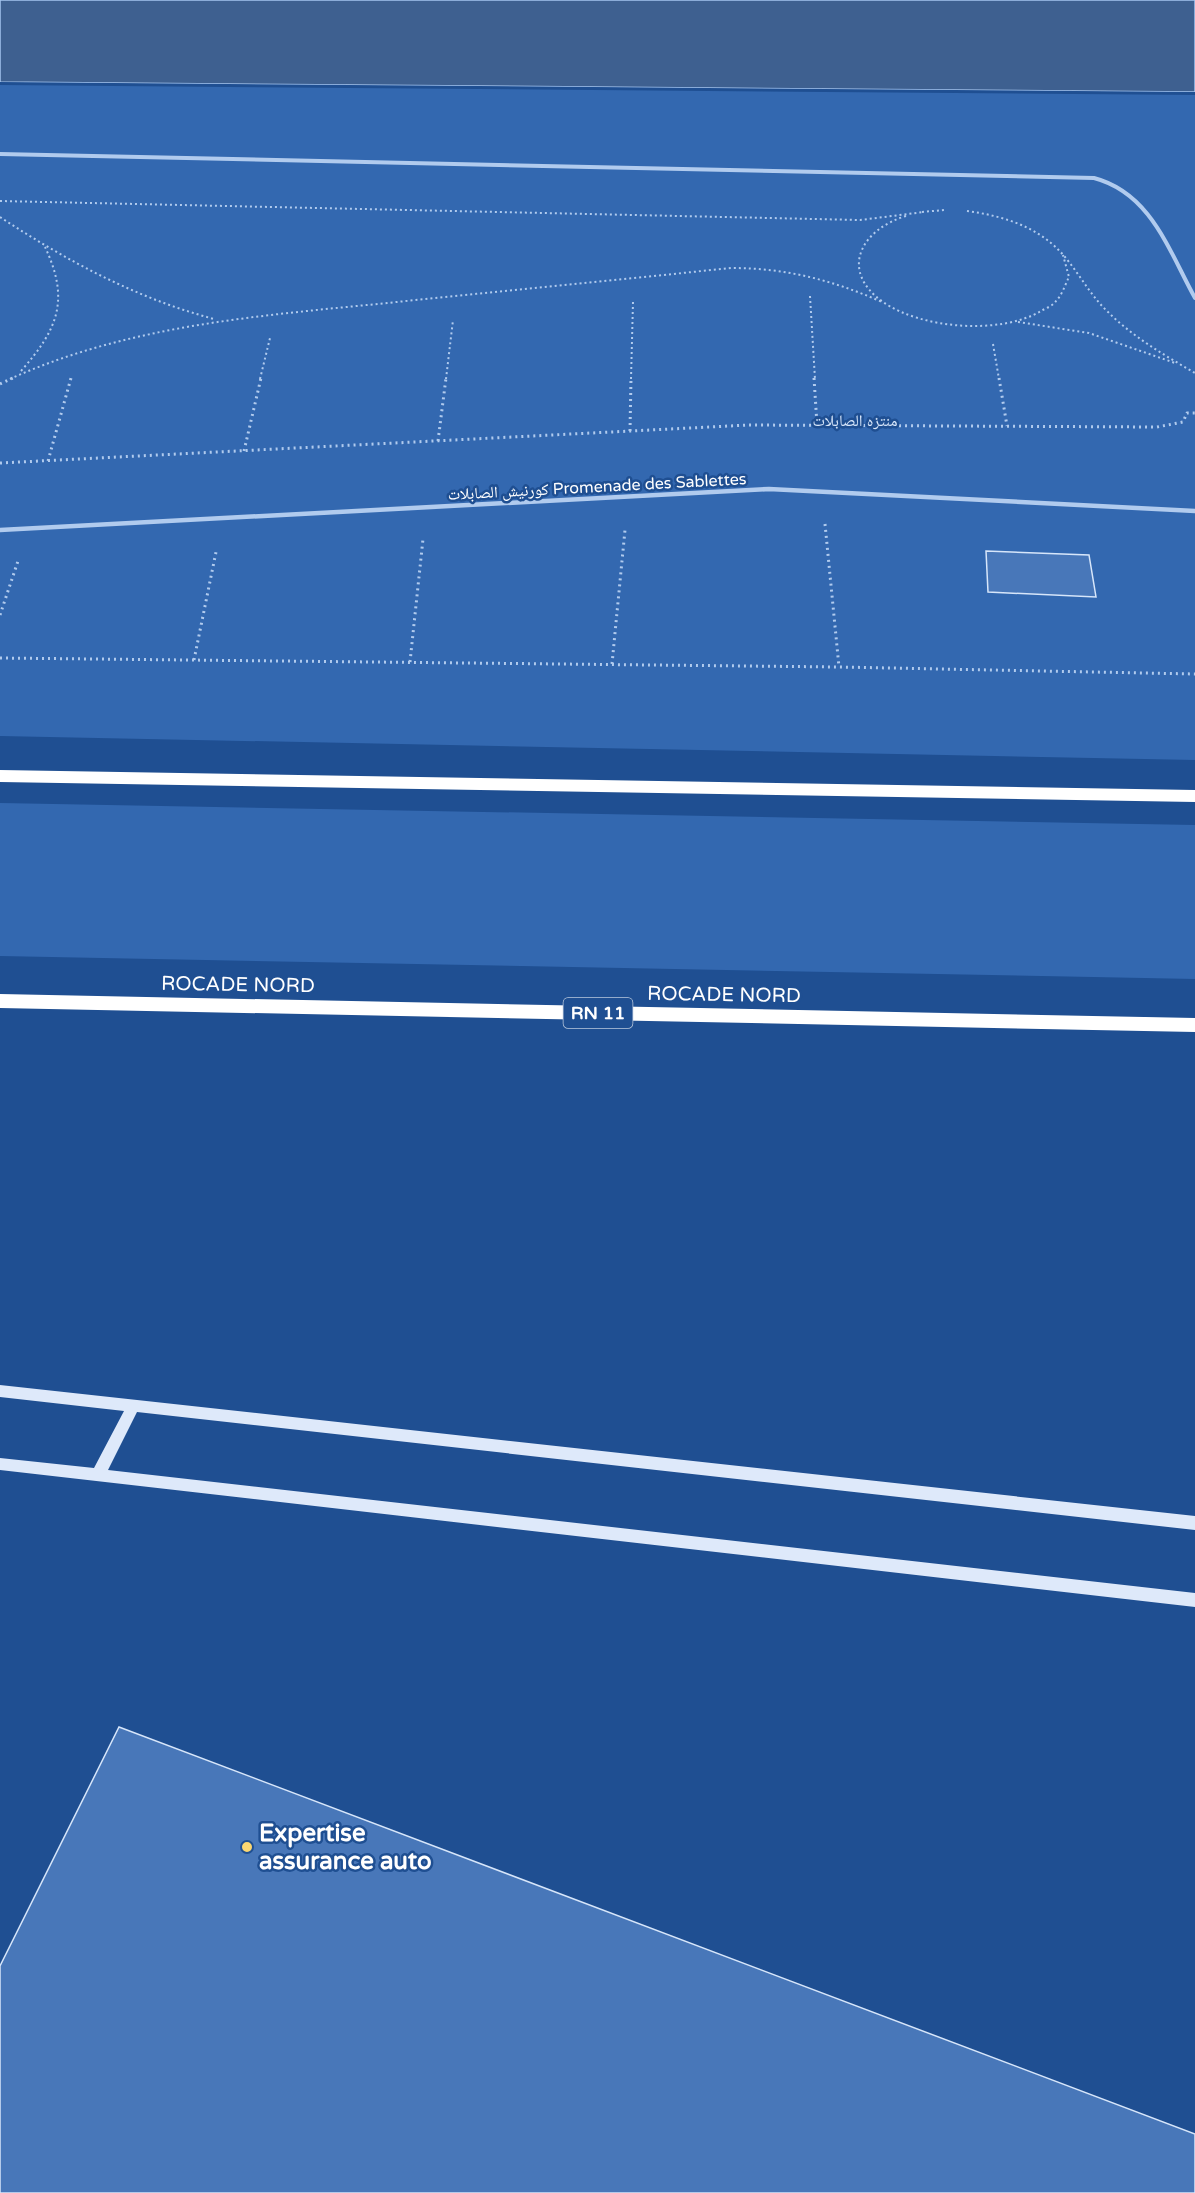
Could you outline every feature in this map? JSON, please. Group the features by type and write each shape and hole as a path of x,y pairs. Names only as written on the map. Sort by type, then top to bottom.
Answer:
{"highway":[{"path":"0,776 1195,796"},
{"name":"ROCADE NORD","path":"0,1001 1195,1025"}],"street":[{"path":"0,154 1094,178 1113,183 1129,193 1143,208 1195,298"},
{"name":"كورنيش الصابلات Promenade des Sablettes","path":"0,530 770,489 1195,511"},
{"path":"0,1391 1195,1523"},
{"path":"98,1475 133,1406"},
{"path":"0,1464 1195,1600"}],"path":[{"path":"0,201 860,220 945,210"},
{"path":"966,211 988,213 1020,223 1046,237 1108,312 1130,331 1195,374"},
{"path":"882,302 863,283 856,264 861,246 874,231 897,219 924,212"},
{"path":"0,217 45,246 158,303 177,311 218,320"},
{"path":"17,375 39,352 53,327 59,305 57,269 45,246"},
{"path":"0,384 50,359 112,341 218,320 731,268 775,268 814,275 882,302 910,316 945,325 982,327 1017,322 1045,311 1063,294 1069,275 1063,255"},
{"path":"810,296 817,425"},
{"path":"630,431 633,302"},
{"path":"438,441 453,320"},
{"path":"1017,322 1089,333 1183,366"},
{"path":"244,451 270,338"},
{"path":"993,344 1007,426"},
{"path":"48,460 71,378"},
{"path":"0,463 749,425 1157,427 1174,426 1183,422 1187,413 1195,413"},
{"path":"821,491 839,667"},
{"path":"612,664 628,497"},
{"path":"410,662 426,508"},
{"path":"194,660 222,519"},
{"path":"0,615 28,529"},
{"path":"0,658 839,667 1195,674"}],"green space":[{"name":"منتزه الصابلات","path":"0,82 1195,92 1195,760 0,736"},
{"path":"0,803 1195,825 1195,979 0,956"}],"shaded area":[{"path":"0,0 1195,0 1195,92 0,82"}],"pier":[{"path":"0,82 1195,92 1195,95 0,85"}],"building":[{"path":"986,551 1089,555 1096,597 988,592"},
{"name":"Expertise assurance auto","path":"119,1727 1195,2134 1195,2193 0,2193 0,1966"}],"place":[{"name":"Expertise assurance auto","path":"247,1847"}]}
